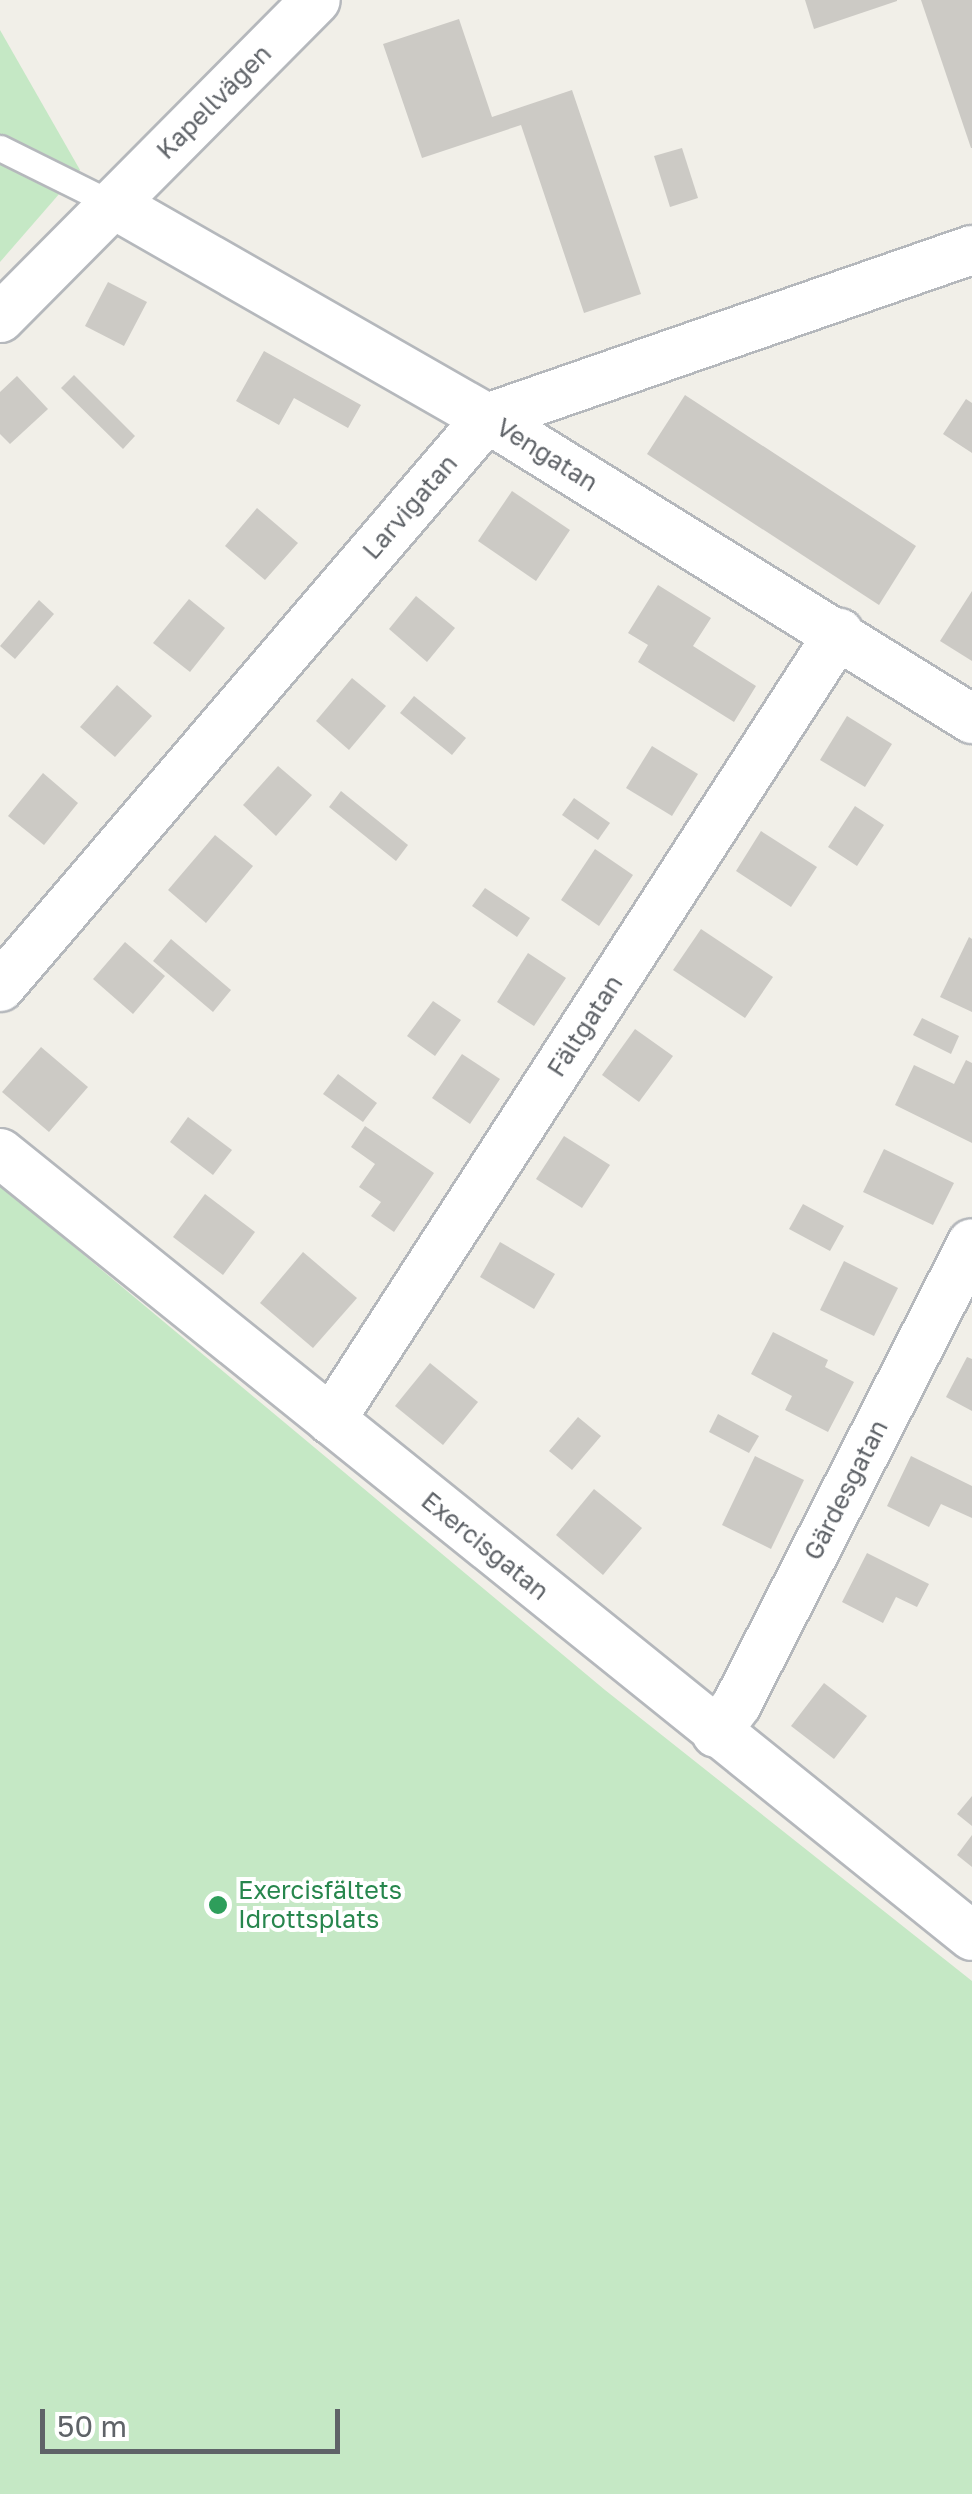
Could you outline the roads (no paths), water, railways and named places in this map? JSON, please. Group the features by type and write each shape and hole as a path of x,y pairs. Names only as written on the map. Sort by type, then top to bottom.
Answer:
{"street":[{"name":"Kapellvägen","path":"0,318 316,0"},
{"name":"Vengatan","path":"113,204 487,418 839,633 972,720"},
{"path":"487,418 972,250"},
{"name":"Larvigatan","path":"0,987 487,418"},
{"name":"Fältgatan","path":"331,1420 839,633"},
{"name":"Exercisgatan","path":"0,1154 716,1734 972,1936"},
{"name":"Gärdesgatan","path":"716,1734 737,1704 972,1243"}],"lane":[{"path":"0,148 113,204"}],"place":[{"name":"Exercisfältets Idrottsplats","path":"218,1905"}]}
